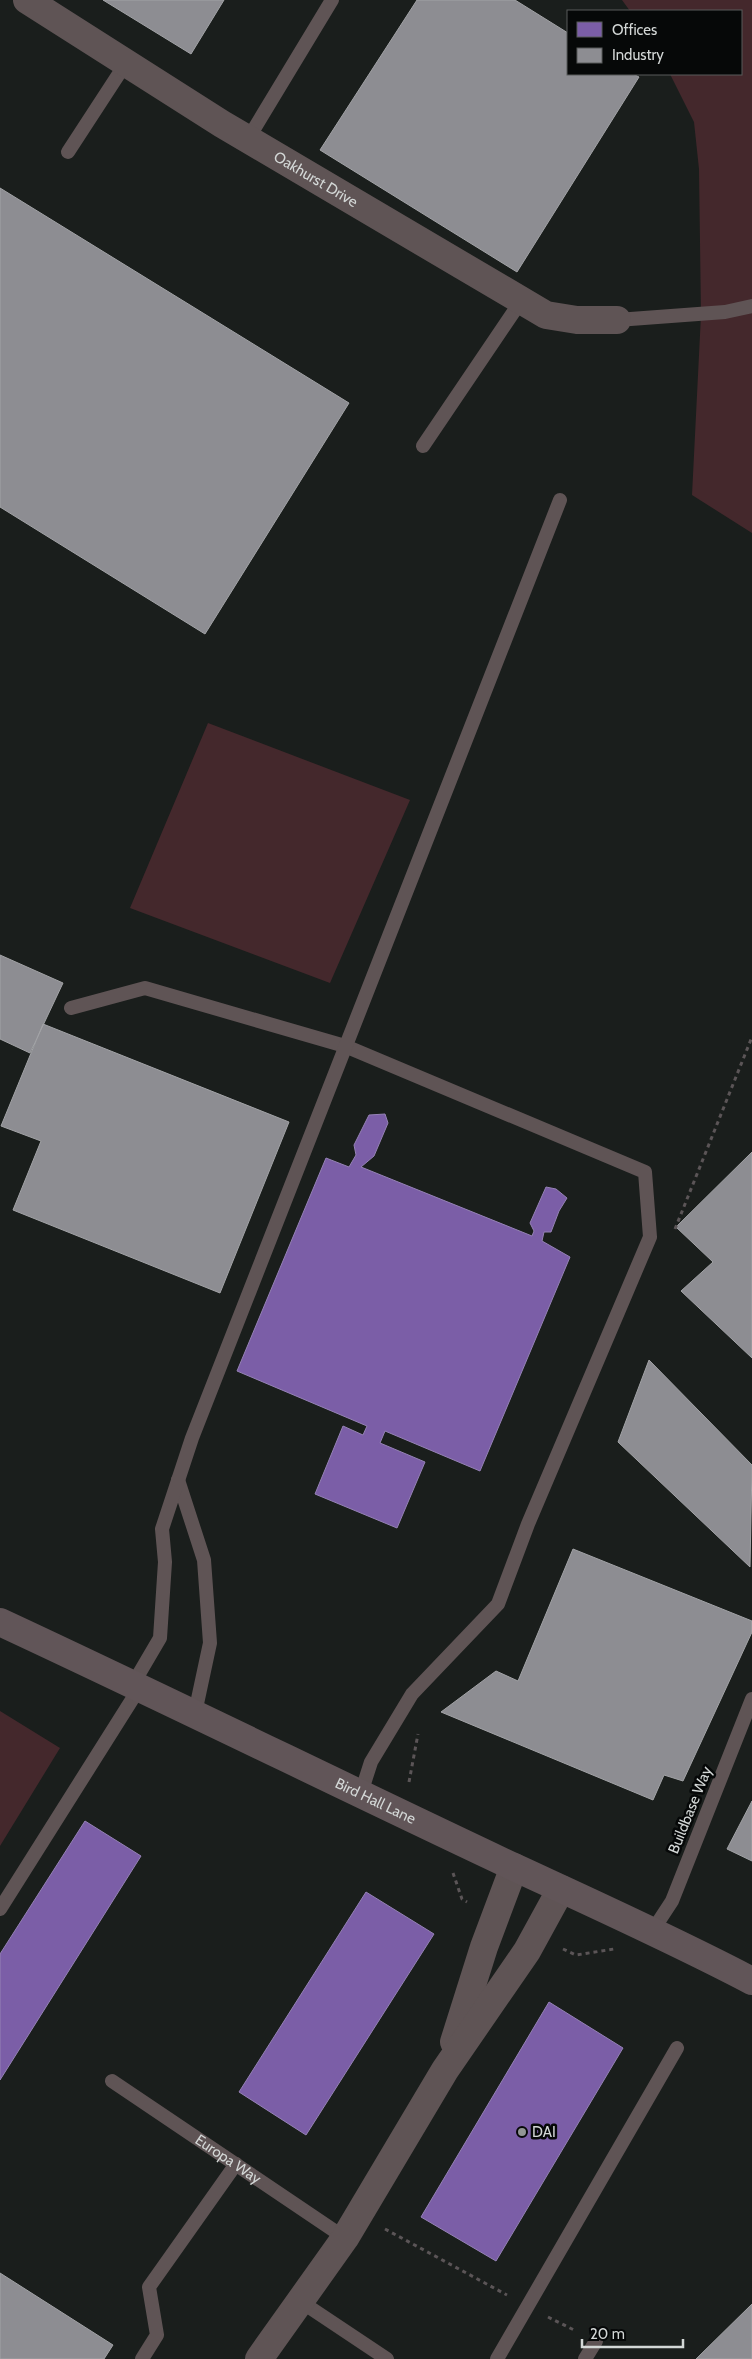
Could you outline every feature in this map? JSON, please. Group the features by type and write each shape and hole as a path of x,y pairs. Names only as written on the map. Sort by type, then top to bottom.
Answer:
{"street":[{"name":"Oakhurst Drive","path":"27,0 248,139 546,315 577,320 617,320"},
{"name":"Bird Hall Lane","path":"0,1622 195,1712 514,1867 653,1930 752,1981"},
{"path":"445,2070 484,1947 514,1867"},
{"path":"259,2359 345,2238 445,2070 527,1951 562,1889"}],"lane":[{"path":"248,139 332,0"},
{"path":"68,152 126,63"},
{"path":"423,446 521,300"},
{"path":"617,320 725,312 752,306"},
{"path":"0,1909 137,1686 160,1638 165,1562 162,1529 192,1438 560,500"},
{"path":"71,1008 145,988 345,1046 645,1172 650,1237 528,1524 498,1604 412,1694 372,1762 361,1793"},
{"path":"178,1480 204,1560 210,1643 195,1712"},
{"name":"Buildbase Way","path":"653,1930 672,1901 752,1699"},
{"path":"497,2359 678,2048"},
{"name":"Europa Way","path":"112,2081 345,2238"},
{"path":"142,2359 158,2334 149,2287 236,2164"},
{"path":"300,2301 387,2359"},
{"path":"586,2359 596,2341"}],"path":[{"path":"398,2236 434,2255"}],"shaded area":[{"path":"622,0 752,0 752,533 692,495 701,315 699,169 694,122 670,75 742,75 742,10 629,10"},
{"path":"208,723 410,800 330,983 130,908"},
{"path":"0,1711 60,1748 0,1846"}],"building: Offices":[{"path":"385,1114 388,1123 374,1156 361,1167 532,1236 534,1231 530,1223 546,1187 556,1189 567,1198 559,1211 551,1232 544,1232 542,1241 570,1257 480,1471 385,1431 380,1443 425,1462 397,1528 315,1494 343,1426 363,1435 367,1426 237,1371 326,1158 349,1167 356,1155 354,1145 369,1115"},
{"path":"85,1821 141,1856 0,2080 0,1954"},
{"path":"366,1892 434,1934 306,2135 239,2092"},
{"name":"DAI","path":"549,2002 623,2048 496,2261 421,2217"}],"building: Industry":[{"path":"103,0 224,0 191,54"},
{"path":"417,0 515,0 567,32 567,75 635,75 639,77 517,272 320,150"},
{"path":"0,188 349,403 205,634 0,507"},
{"path":"0,955 63,983 30,1053 0,1039"},
{"path":"43,1024 289,1122 220,1293 13,1210 41,1141 1,1126"},
{"path":"752,1152 752,1358 681,1291 713,1262 676,1227"},
{"path":"649,1360 752,1465 750,1567 618,1442"},
{"path":"573,1549 752,1621 752,1632 683,1781 664,1775 653,1800 441,1712 496,1671 518,1681"},
{"path":"752,1801 752,1861 727,1849"},
{"path":"0,2273 113,2345 104,2359 0,2359"},
{"path":"752,2304 752,2359 696,2359"}],"place":[{"name":"DAI","path":"522,2132"}]}
